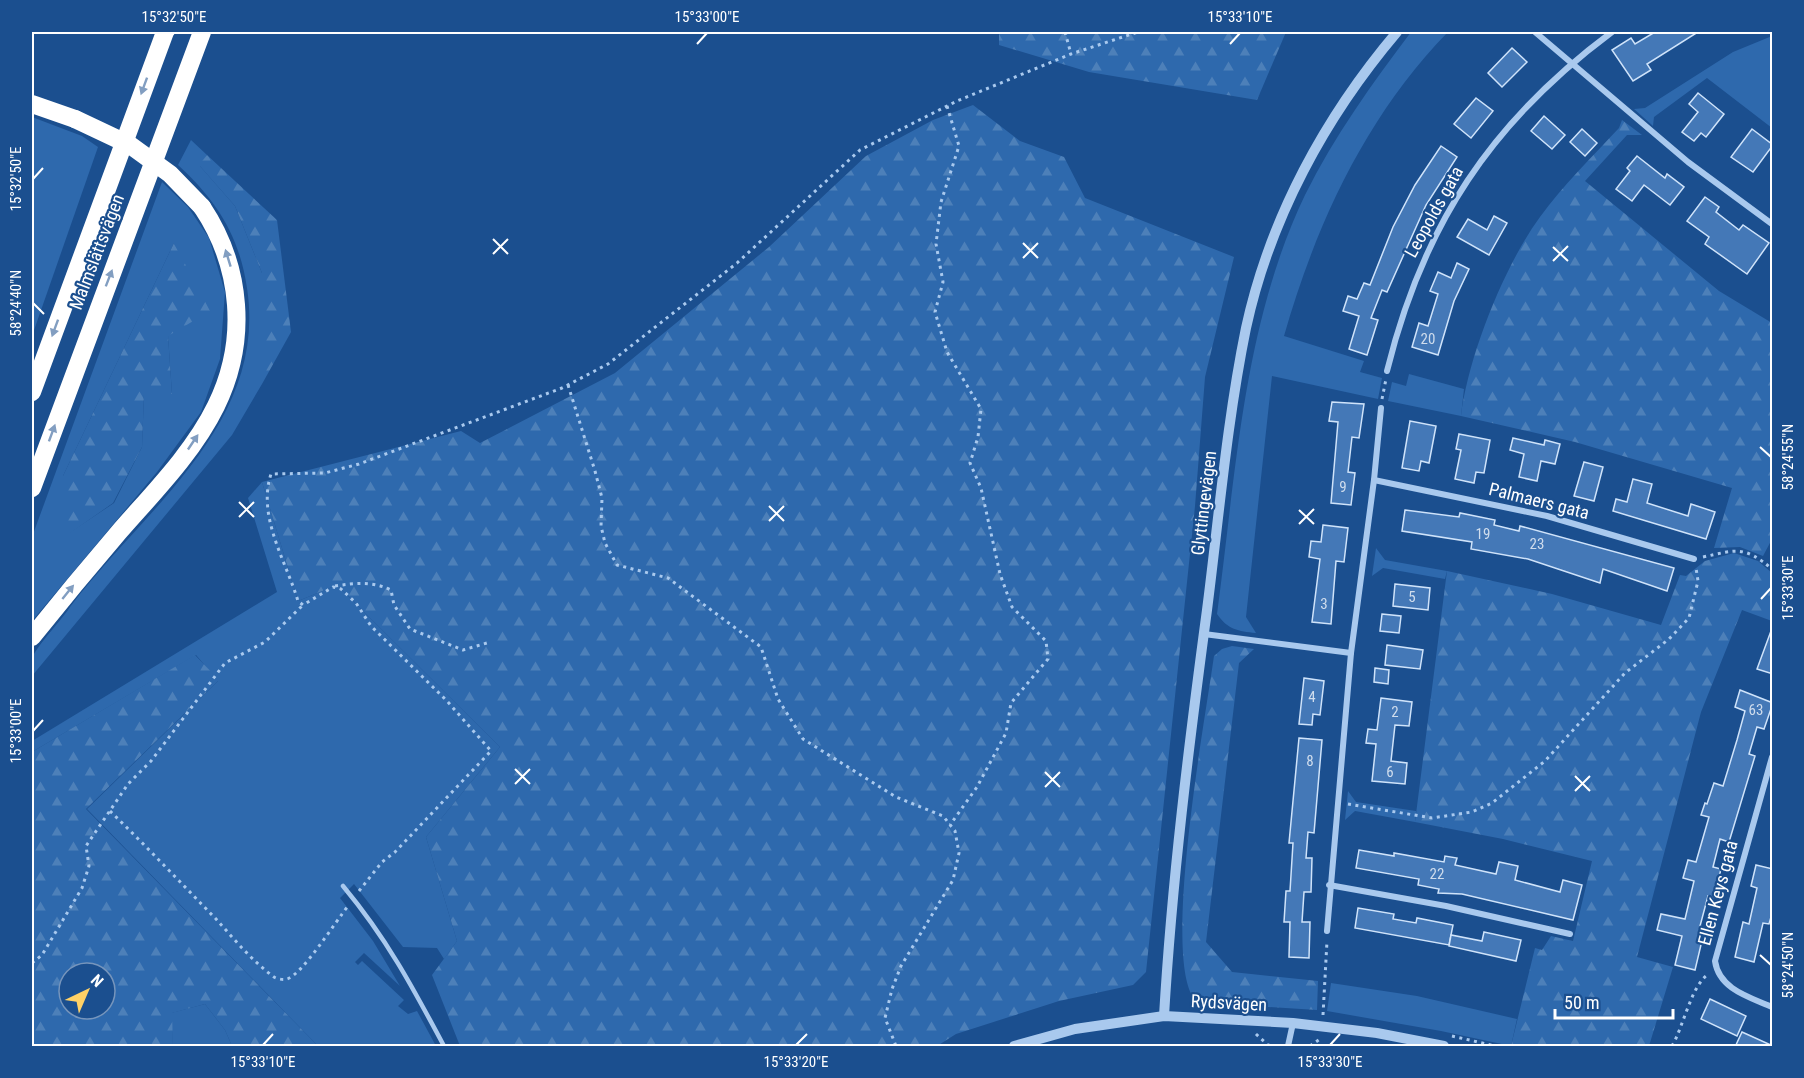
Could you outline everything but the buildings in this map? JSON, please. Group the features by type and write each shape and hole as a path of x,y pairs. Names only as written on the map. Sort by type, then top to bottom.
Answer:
{"highway":[{"name":"Malmslättsvägen","path":"32,392 165,32"},
{"name":"Malmslättsvägen","path":"32,488 202,32"},
{"path":"32,104 75,119 130,144 170,174 202,207 218,231 229,258 238,322 230,367 216,406 190,447 32,638"}],"street":[{"name":"Glyttingevägen","path":"1164,1016 1169,924 1230,424 1246,328 1260,279 1294,188 1315,148 1350,91 1396,32"},
{"path":"1535,32 1688,162 1773,224"},
{"name":"Leopolds gata","path":"1387,371 1398,325 1413,281 1434,234 1462,186 1517,116 1571,62 1612,32"},
{"path":"1328,931 1329,885 1351,653 1374,480 1381,408"},
{"name":"Palmaers gata","path":"1374,480 1547,516 1694,559"},
{"path":"1204,634 1351,653"},
{"name":"Ellen Keys gata","path":"1773,757 1714,961 1716,972 1735,990 1773,1007"},
{"path":"1329,885 1446,906 1570,934"},
{"name":"Rydsvägen","path":"1014,1047 1075,1029 1164,1016 1293,1023 1377,1034 1444,1047"},
{"path":"1288,1047 1293,1023"}],"lane":[{"path":"343,886 375,925 404,970 444,1047"}],"path":[{"path":"1065,32 1071,54"},
{"path":"303,604 298,601 270,523 266,490 271,474 325,472 384,456 568,385 608,364 665,322 737,263 860,150 947,106 1071,54 1138,32"},
{"path":"947,106 959,146 941,202 936,244 943,282 934,312 947,352 981,409 978,437 970,463 981,488 1000,574 1012,607 1046,640 1048,659 1011,703 1006,733 977,787 950,825"},
{"path":"1381,408 1387,371"},
{"path":"568,385 602,498 601,526 605,543 617,565 668,579 761,647 778,699 803,739 850,766 896,797 943,816 955,831 960,853 953,880 901,966 885,1018 896,1047"},
{"path":"1337,802 1432,818 1472,812 1492,803 1545,761 1625,673 1669,639 1689,618 1698,581 1694,559 1734,549 1753,554 1773,568"},
{"path":"32,963 42,955 65,912 82,888 89,866 86,846 128,784 151,761 225,663 265,642 303,604 333,586 354,583 378,584 391,590 394,605 410,629 463,650 487,643"},
{"path":"110,811 276,979 286,980 309,960 326,933 382,862 395,852 492,751 447,701 371,626 356,603 341,589 333,586"},
{"path":"1310,1047 1320,1040 1328,931"},
{"path":"1672,1047 1681,1031 1697,985 1706,975 1716,972"},
{"path":"1247,1031 1254,1033 1268,1045 1281,1047"}],"green space":[{"path":"999,32 1286,32 1257,100 1089,72 999,45"},
{"path":"1411,32 1448,32 1392,99 1347,174 1312,253 1284,336 1364,361 1360,372 1382,378 1378,399 1272,376 1246,617 1256,633 1239,630 1229,627 1217,614 1245,400 1268,295 1284,244 1316,173 1354,111"},
{"path":"1772,36 1772,128 1707,78 1654,117 1653,126 1634,109 1645,108 1733,52"},
{"path":"973,105 1020,141 1064,157 1085,198 1234,257 1205,377 1195,506 1146,972 1133,985 1059,1001 956,1034 937,1046 460,1046 432,975 457,941 426,837 500,747 337,585 298,601 262,482 461,431 480,443 615,373 769,247 866,156 933,120"},
{"path":"32,117 82,136 98,147 32,336"},
{"path":"1622,120 1642,135 1627,135 1585,181 1719,291 1772,323 1772,539 1763,556 1740,547 1714,548 1732,488 1575,442 1461,416 1471,367 1480,340 1513,260 1549,205 1619,128"},
{"path":"191,140 207,155 200,166 235,206 262,273 262,384 232,435 32,676 31,660 39,646 99,571 193,463 219,423 238,382 248,337 247,288 238,251 224,220 204,192 178,165"},
{"path":"207,155 277,220 291,332 262,384 262,273 235,206 199,165"},
{"path":"162,182 188,207 209,238 225,292 220,359 201,412 157,472 32,621 32,537","holes":["174,243 168,336 172,394 144,394 142,447 114,503 63,537 63,476"]},
{"path":"174,243 210,311 168,336 172,394 144,394 142,447 113,503 63,538 63,476"},
{"path":"1409,374 1464,389 1461,416 1388,401 1392,382 1406,386"},
{"path":"262,482 298,601 337,585 500,747 426,837 457,941 444,959 437,948 403,947 354,884 340,898 373,941 400,986 364,953 355,962 358,965 362,961 404,1000 398,1006 408,1014 417,1011 436,1046 317,1045 87,809 218,681 196,655 32,752 32,741 277,592 248,498"},
{"path":"1376,548 1385,560 1447,571 1445,579 1383,568 1372,576"},
{"path":"1734,553 1758,561 1772,573 1772,621 1742,610 1701,712 1637,957 1673,967 1649,1046 1511,1046 1535,948 1542,950 1551,936 1573,941 1592,861 1503,839 1415,822 1447,571 1552,594 1661,625 1680,575 1686,576 1705,561"},
{"path":"1232,646 1254,649 1239,663 1206,942 1232,972 1318,981 1317,1010 1253,1006 1252,1010 1211,1007 1193,997 1185,971 1182,933 1184,885 1195,780 1214,656 1222,649"},
{"path":"195,655 219,680 86,809 317,1045 362,1046 232,1046 225,1030 205,1004 172,1013 173,1046 32,1046 32,752"},
{"path":"1348,791 1356,802 1416,811 1415,822 1355,811 1345,820"},
{"path":"1331,983 1417,996 1517,1019 1511,1046 1327,1011"},
{"path":"205,1004 225,1030 232,1046 173,1046 171,1013"}]}
